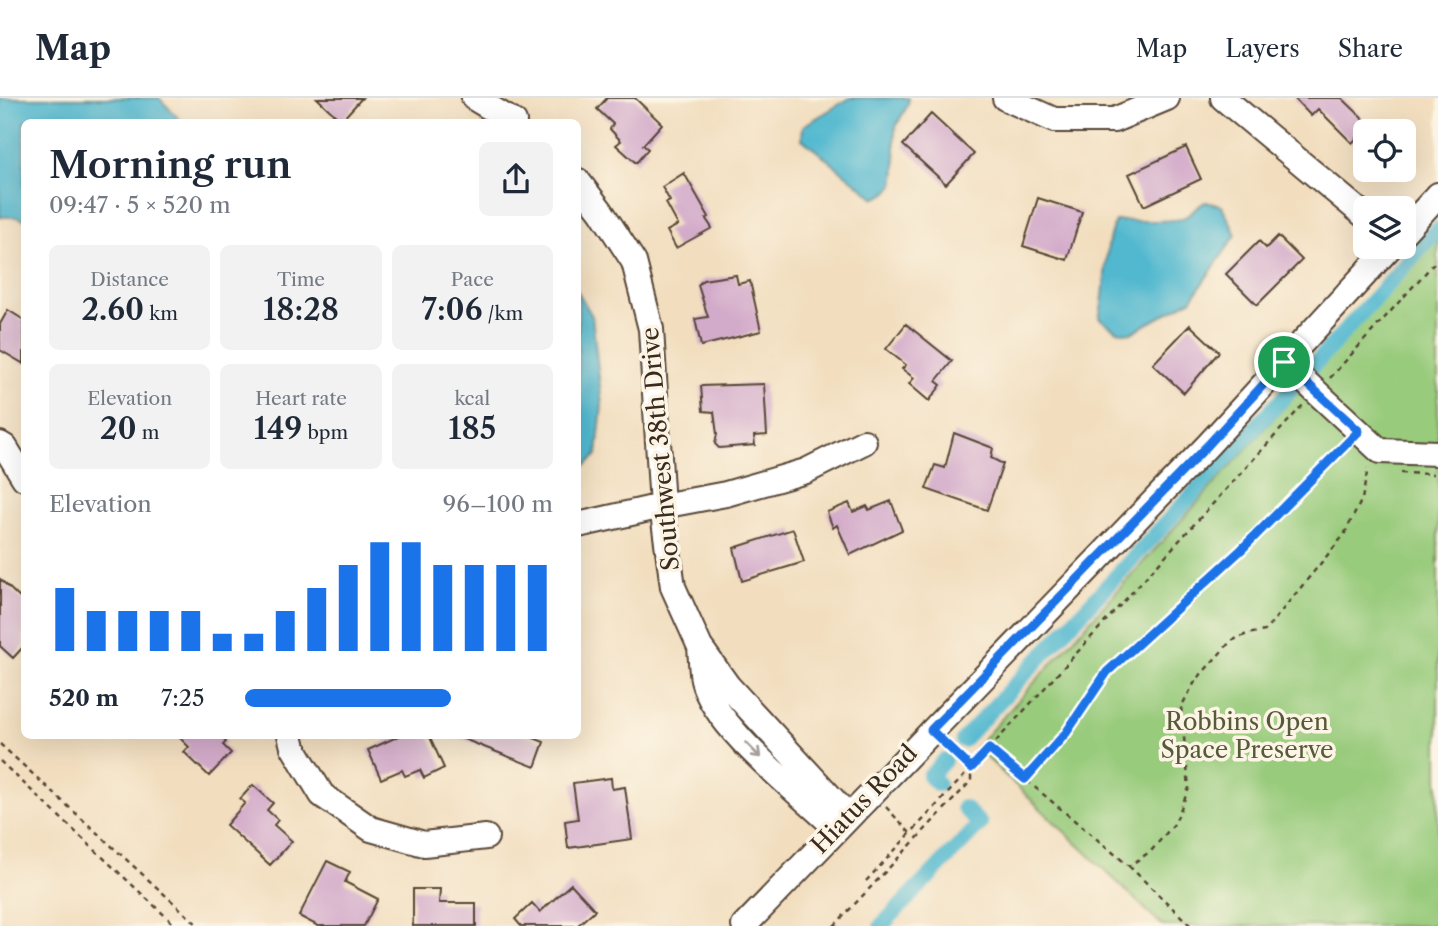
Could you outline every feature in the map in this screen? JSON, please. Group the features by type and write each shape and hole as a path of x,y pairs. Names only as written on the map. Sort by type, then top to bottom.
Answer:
{"street":[{"path":"474,98 509,119"},
{"path":"1005,98 1054,120 1114,120 1167,98"},
{"path":"1223,98 1353,206"},
{"name":"Southwest 38th Drive","path":"581,185 634,262 651,329 662,506 673,587 700,647 842,822"},
{"path":"1416,219 1438,195"},
{"name":"Hiatus Road","path":"744,926 1208,445 1379,259"},
{"path":"1284,362 1381,451 1438,453"},
{"path":"581,525 726,494 806,471 864,442"},
{"path":"0,444 5,447 21,473"},
{"name":"Southwest 38th Drive","path":"700,647 704,682 719,713 751,749 842,822"},
{"path":"291,739 293,747 322,795 371,829 424,844 486,837"}],"path":[{"path":"866,881 1438,259"},
{"path":"1025,779 1066,733 1107,672 1241,550 1359,431"},
{"path":"1129,866 1151,851 1175,823 1189,788 1181,707 1196,680 1231,641 1247,634 1265,631 1344,535 1362,499 1368,467 1375,469"},
{"path":"1393,472 1438,473"},
{"path":"834,926 971,781 971,768 931,730"},
{"path":"0,744 198,926"},
{"path":"989,749 1129,866 1191,926"},
{"path":"0,761 176,926"},
{"path":"881,803 911,833"}],"green space":[{"name":"Robbins Open Space Preserve","path":"1438,237 1438,926 1163,926 976,747"}],"water":[{"path":"0,98 159,98 179,119 21,119 21,218 0,217"},
{"path":"850,98 909,98 895,132 895,180 885,194 875,198 802,139 803,126"},
{"path":"1206,202 1222,206 1236,235 1191,300 1131,333 1117,331 1099,318 1108,244 1115,221 1178,220"},
{"path":"581,297 592,316 602,405 597,455 581,469"}],"building":[{"path":"317,98 362,98 343,119 339,119"},
{"path":"607,98 635,98 662,124 643,145 648,149 636,163 616,145 621,141 610,129 613,124 597,109"},
{"path":"1294,98 1342,98 1364,119 1353,119 1352,143 1318,109 1311,116"},
{"path":"931,114 974,154 946,184 903,145"},
{"path":"1186,147 1201,179 1144,206 1129,174"},
{"path":"684,173 709,217 706,219 712,228 676,248 667,231 678,225 666,203 670,201 662,187"},
{"path":"1038,198 1082,212 1067,260 1023,246"},
{"path":"1278,236 1302,260 1257,305 1226,274 1259,241 1266,248"},
{"path":"736,275 738,284 750,281 761,331 701,346 695,319 708,317 698,285 703,280"},
{"path":"8,310 21,318 21,362 0,350 0,324"},
{"path":"906,324 952,361 936,381 941,385 929,401 909,384 914,378 902,369 906,365 886,349"},
{"path":"1190,325 1219,352 1184,393 1153,364"},
{"path":"764,384 767,435 754,436 755,445 719,448 715,444 717,434 714,412 703,411 701,386"},
{"path":"954,433 993,448 991,458 1003,464 987,510 926,489 935,465 945,468"},
{"path":"891,501 902,530 850,555 837,525 833,528 827,512 849,503 853,512 867,506 869,510"},
{"path":"793,529 804,562 742,581 734,548"},
{"path":"0,579 21,599 21,649 13,658 0,646"},
{"path":"181,739 223,739 226,742 223,745 231,753 209,776 184,752 189,747"},
{"path":"392,739 431,739 444,768 424,778 420,770 405,776 402,770 381,779 368,750"},
{"path":"464,739 536,739 544,742 535,767"},
{"path":"611,778 612,789 625,787 632,839 568,848 565,821 578,819 573,783"},
{"path":"253,785 273,803 267,810 278,820 274,825 292,841 270,865 226,825 245,803 240,799"},
{"path":"327,861 350,872 345,882 378,899 364,926 318,926 299,916"},
{"path":"571,884 595,910 577,926 521,926 515,919 532,903 540,912"},
{"path":"413,889 440,889 439,903 476,903 476,926 413,926"}],"waterway":[{"path":"1311,368 1438,229"},
{"path":"963,740 1293,387"},
{"path":"938,784 930,776 944,761"},
{"path":"881,926 980,824 964,808"}],"route":[{"path":"1284,362 1359,431 1241,550 1107,672 1066,733 1025,779 989,749 971,768 931,730 1208,445 1284,362"}]}
